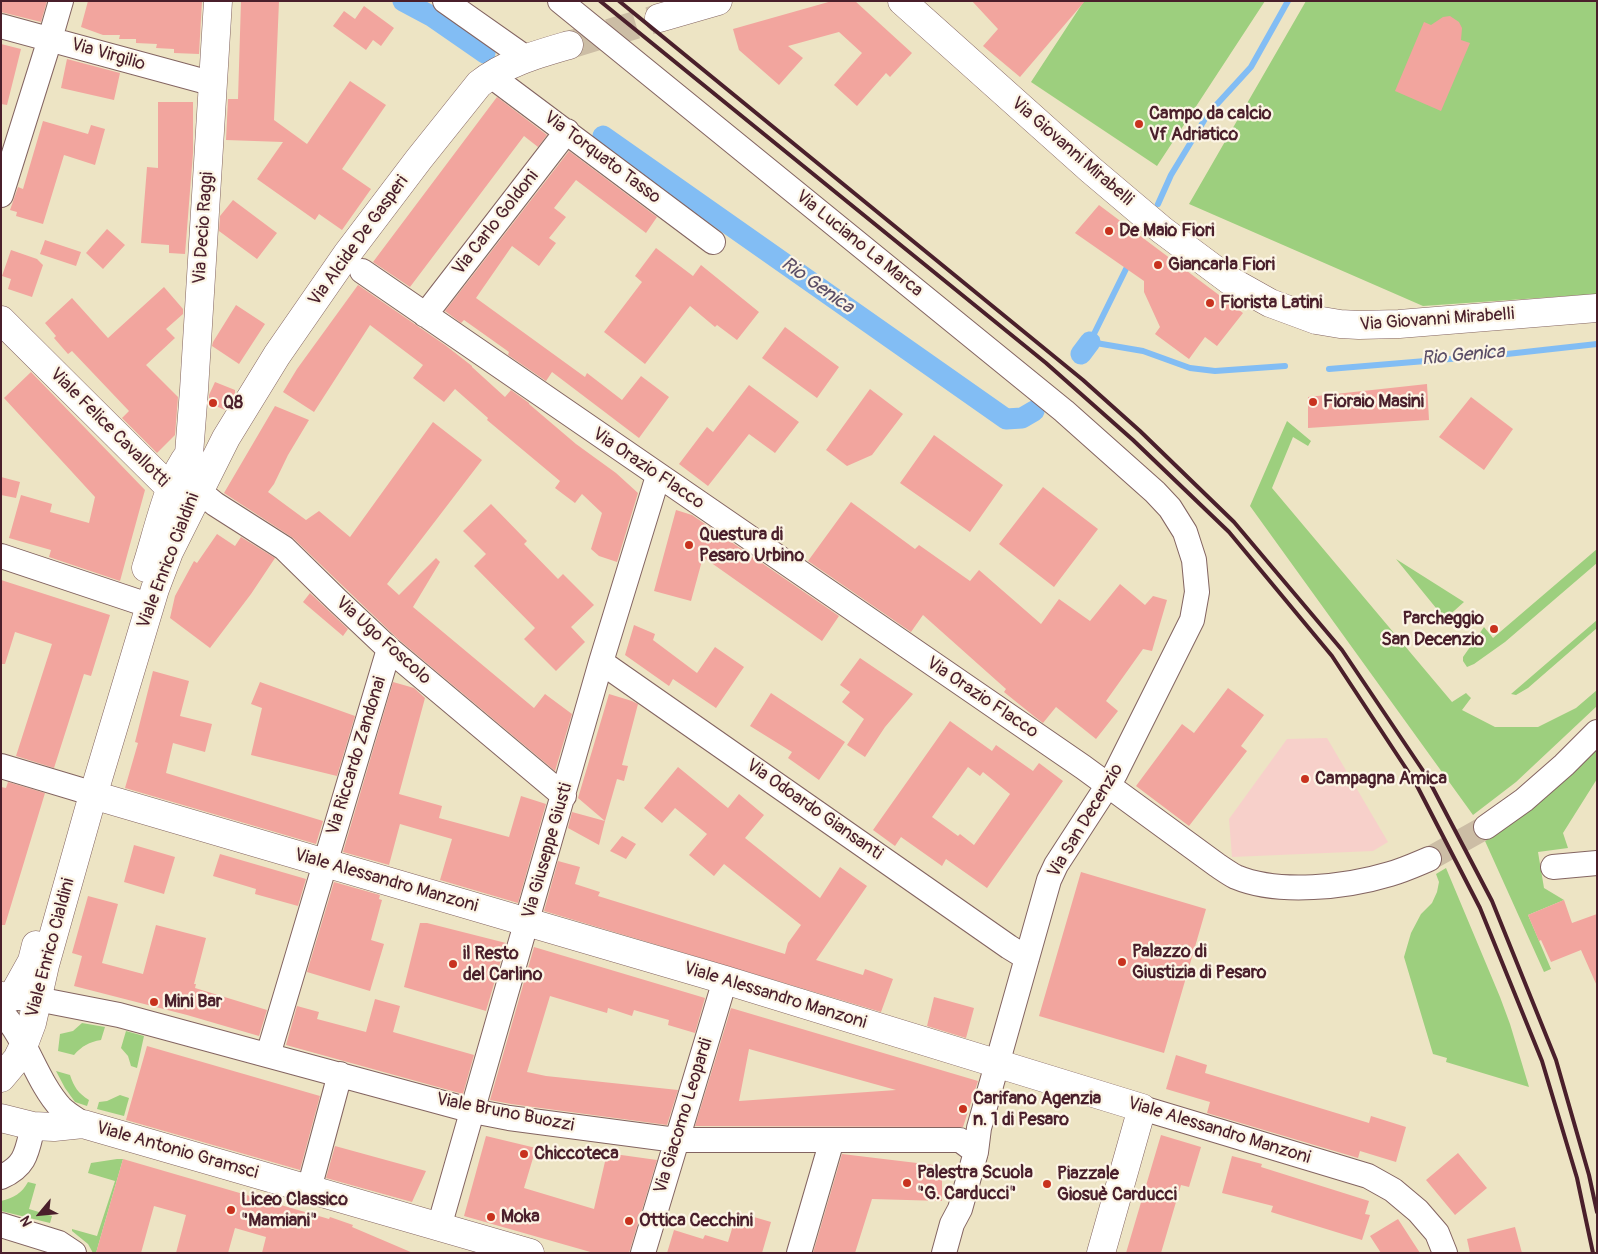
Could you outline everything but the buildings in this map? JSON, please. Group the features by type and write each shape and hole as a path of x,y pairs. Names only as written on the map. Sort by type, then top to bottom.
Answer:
{"street":[{"path":"1,195 60,1"},
{"name":"Via Decio Raggi","path":"189,454 218,1"},
{"path":"445,1 526,58"},
{"name":"Via Luciano La Marca","path":"560,1 1064,411 1155,492"},
{"path":"659,18 718,1"},
{"name":"Via Giovanni Mirabelli","path":"906,3 1149,219 1229,280 1270,303 1316,320 1359,325 1399,324 1597,308"},
{"name":"Via Virgilio","path":"1,26 214,84"},
{"name":"Via Alcide De Gasperi","path":"199,491 226,438 267,371 347,254 479,84 490,75 526,58 569,45"},
{"name":"Via Torquato Tasso","path":"490,75 713,242"},
{"name":"Via Carlo Goldoni","path":"425,316 567,131"},
{"name":"Via Orazio Flacco","path":"362,271 1108,785 1216,865 1237,877 1263,885 1305,887 1351,884 1392,874 1429,859"},
{"name":"Viale Felice Cavallotti","path":"1,320 171,489 176,501 177,513 169,552"},
{"name":"Viale Enrico Cialdini","path":"87,792 155,589 169,552 199,491 191,472 189,454"},
{"name":"Viale Enrico Cialdini","path":"1,1078 17,1059 32,1023 13,1001 45,965 136,601 171,489 178,470 189,454"},
{"name":"Via Giuseppe Giusti","path":"439,1227 602,662 658,476"},
{"name":"Via Ugo Foscolo","path":"199,491 215,504 284,548 389,649 564,796"},
{"name":"Via San Decenzio","path":"944,1253 952,1224 960,1209 976,1152 979,1128 1049,880 1056,865 1116,774 1192,620 1197,592 1194,560 1185,532 1170,508 1155,492"},
{"path":"1,556 136,601"},
{"name":"Via Riccardo Zandonai","path":"268,1055 389,649"},
{"name":"Via Odoardo Giansanti","path":"602,662 1009,947 1028,958"},
{"path":"1486,827 1524,800 1564,765 1597,732"},
{"path":"1,766 87,792"},
{"name":"Viale Alessandro Manzoni","path":"87,792 726,980 1368,1176 1393,1190 1418,1211 1441,1243"},
{"path":"1553,867 1597,863"},
{"name":"Via Giacomo Leopardi","path":"643,1253 726,980"},
{"name":"Viale Antonio Gramsci","path":"13,1001 14,1030 23,1047 49,1092 62,1109 83,1124 530,1253"},
{"name":"Viale Bruno Buozzi","path":"13,1001 119,1015 473,1111 509,1118 676,1140 960,1140 976,1152"},
{"path":"309,1189 340,1074"},
{"path":"1101,1253 1142,1108"},
{"name":"Viale Antonio Gramsci","path":"1,1118 32,1126 54,1127 83,1124"},
{"path":"1,1177 12,1172 25,1158 32,1126"},
{"path":"799,1253 832,1140"},
{"path":"1,1225 63,1249"}],"shaded area":[{"name":"Campagna Amica","path":"1327,738 1388,842 1373,851 1232,857 1229,819 1287,739"}],"green space":[{"name":"Campo da calcio Vf Adriatico","path":"1084,1 1265,1 1157,166 1031,82"},
{"path":"1306,1 1597,1 1597,294 1423,306 1189,204"},
{"path":"1287,421 1311,441 1308,446 1293,437 1272,488 1452,702 1466,693 1471,698 1462,710 1495,727 1538,727 1576,708 1597,690 1597,706 1516,782 1473,815 1250,506"},
{"path":"1597,549 1597,563 1505,642 1467,667 1463,657 1484,627 1493,638"},
{"path":"1396,559 1464,602 1445,619"},
{"path":"1597,620 1597,628 1528,688 1516,695 1511,694"},
{"path":"1597,739 1597,779 1563,833 1568,848 1538,852 1544,888 1564,900 1528,915 1551,969 1544,972 1485,841"},
{"path":"1446,868 1500,997 1529,1087 1446,1062 1447,1058 1433,1054 1404,957 1411,933 1421,914 1432,903 1437,892 1439,882 1436,874"},
{"path":"82,1023 105,1027 101,1040 86,1045 74,1055 58,1051 60,1034 73,1031"},
{"path":"126,1031 144,1036 137,1068 131,1066 128,1056 121,1048"},
{"path":"56,1071 70,1075 77,1089 89,1100 87,1106 75,1102"},
{"path":"120,1095 129,1098 124,1116 97,1109 99,1102 107,1101"},
{"path":"123,1159 96,1253 93,1253 88,1244 72,1229 97,1236 115,1181 88,1173 91,1163"},
{"path":"28,1182 36,1184 29,1209 52,1216 50,1223 1,1211 1,1201 17,1194"}],"waterway":[{"name":"Rio Genica","path":"403,1 433,17 485,53"},
{"path":"1158,204 1171,175 1208,114 1251,67 1288,1"},
{"name":"Rio Genica","path":"603,136 1006,419 1022,418 1034,411"},
{"name":"Rio Genica","path":"1126,269 1090,342 1143,351 1190,368 1215,371 1285,366"},
{"name":"Rio Genica","path":"1081,354 1090,342"},
{"name":"Rio Genica","path":"1329,369 1498,355 1597,344"}],"tunnel":[{"path":"569,45 659,18"},
{"path":"1429,859 1486,827"}],"railway":[{"path":"600,1 1046,363 1133,440 1229,532 1332,656 1415,782 1480,908 1542,1061 1577,1178 1593,1253"},
{"path":"619,1 1083,380 1140,431 1234,522 1342,650 1426,775 1492,901 1556,1060 1589,1175 1597,1212"}],"place":[{"name":"Campo da calcio Vf Adriatico","path":"1139,124"},
{"name":"De Maio Fiori","path":"1109,231"},
{"name":"Giancarla Fiori","path":"1158,265"},
{"name":"Fiorista Latini","path":"1210,303"},
{"name":"Fioraio Masini","path":"1313,402"},
{"name":"Q8","path":"213,403"},
{"name":"Questura di Pesaro Urbino","path":"689,545"},
{"name":"Parcheggio San Decenzio","path":"1494,629"},
{"name":"Campagna Amica","path":"1305,779"},
{"name":"Palazzo di Giustizia di Pesaro","path":"1122,962"},
{"name":"il Resto del Carlino","path":"453,964"},
{"name":"Mini Bar","path":"154,1002"},
{"name":"Carifano Agenzia n. 1 di Pesaro","path":"963,1109"},
{"name":"Chiccoteca","path":"524,1154"},
{"name":"Palestra Scuola \"G. Carducci\"","path":"907,1183"},
{"name":"Piazzale Giosuè Carducci","path":"1047,1184"},
{"name":"Liceo Classico \"Mamiani\"","path":"231,1210"},
{"name":"Moka","path":"491,1217"},
{"name":"Ottica Cecchini","path":"629,1221"}]}
